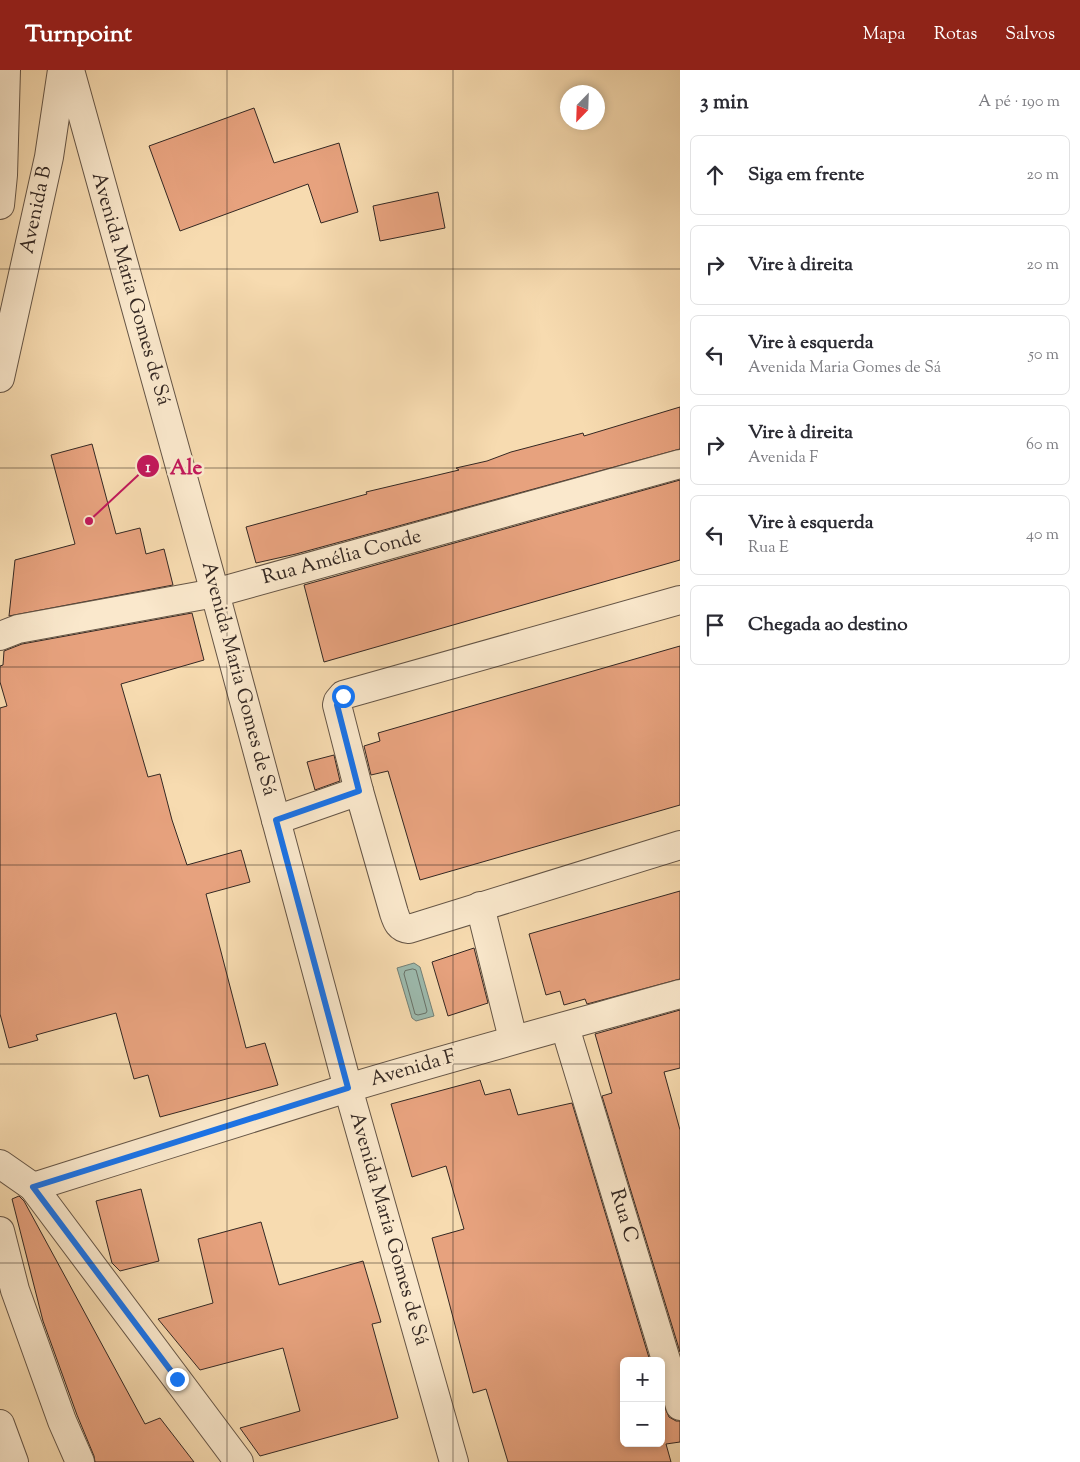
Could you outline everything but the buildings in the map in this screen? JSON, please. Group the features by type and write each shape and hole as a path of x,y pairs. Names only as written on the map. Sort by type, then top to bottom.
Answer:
{"street":[{"name":"Avenida B","path":"0,205 3,175 6,70"},
{"name":"Avenida B","path":"0,378 49,157 62,70"},
{"name":"Avenida Maria Gomes de Sá","path":"70,70 215,593 348,1088 454,1462"},
{"name":"Rua Amélia Conde","path":"0,636 18,629 215,593 680,464"},
{"path":"680,600 343,696 337,705 394,914 398,924 403,929 409,929 680,845"},
{"path":"276,820 359,791"},
{"path":"480,906 513,1040"},
{"name":"Avenida F","path":"33,1187 348,1088 680,994"},
{"name":"Rua C","path":"565,1026 680,1406"},
{"path":"0,1164 33,1187 239,1462"},
{"path":"0,1231 14,1290 62,1421 80,1462"},
{"path":"0,1424 14,1462"}],"water":[{"path":"414,963 420,967 434,1016 416,1021 412,1018 397,968"}],"place":[{"name":"Ale","path":"89,521"}],"route":[{"path":"177,1379 33,1187 348,1088 276,820 359,791 337,705 343,696"}]}
